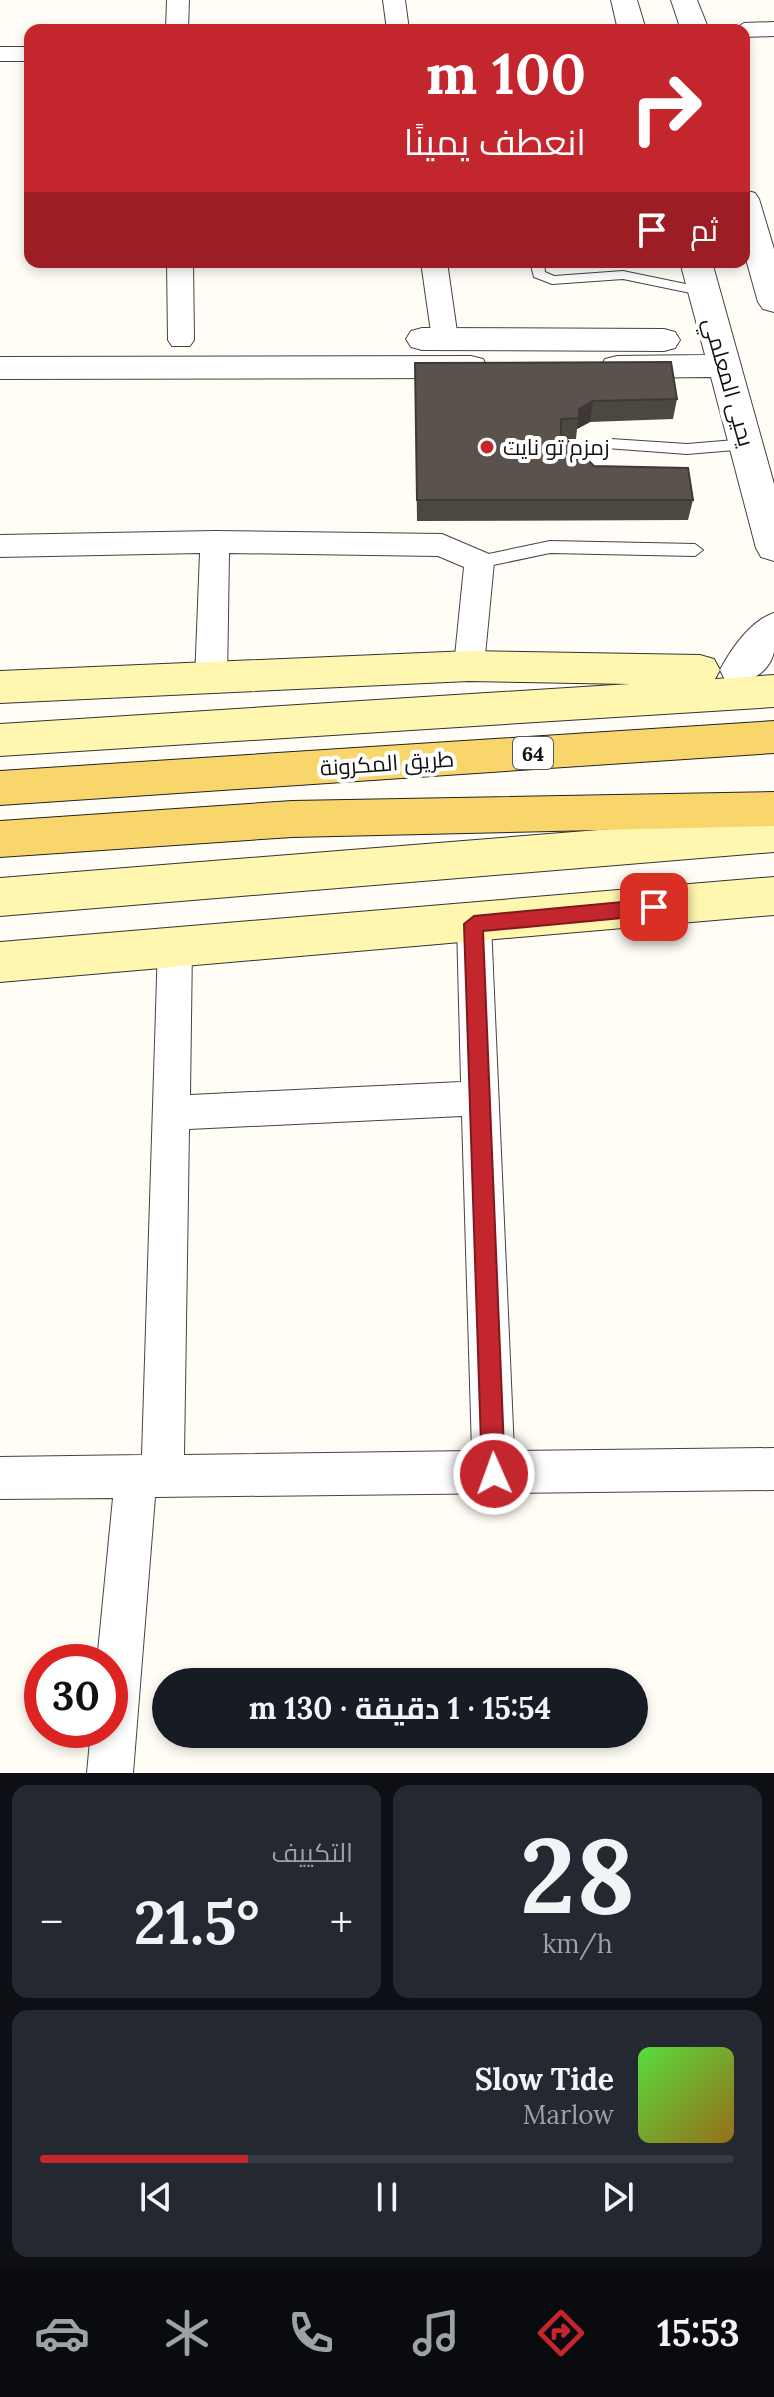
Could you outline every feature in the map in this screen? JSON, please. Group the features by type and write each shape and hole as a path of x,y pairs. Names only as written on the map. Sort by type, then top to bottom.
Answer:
{"main road":[{"path":"0,687 211,680 469,666 756,672"},
{"path":"0,740 774,691"},
{"name":"طريق المكرونة","path":"0,788 774,737"},
{"path":"0,839 292,819 774,809"},
{"path":"0,897 774,834"},
{"path":"0,962 474,924 774,896"}],"street":[{"path":"177,24 178,0"},
{"path":"394,0 397,24"},
{"path":"624,0 630,24"},
{"path":"684,0 693,24"},
{"path":"750,30 774,29"},
{"path":"0,54 24,54"},
{"path":"750,220 774,302"},
{"path":"180,268 181,340"},
{"path":"435,268 445,339"},
{"name":"يحيى المعلمي","path":"700,277 722,353 760,449 774,548"},
{"path":"0,340 445,339 722,353"},
{"path":"0,368 722,353"},
{"path":"0,546 215,542 442,545 479,562 469,666"},
{"path":"211,680 215,542"},
{"path":"756,672 774,627"},
{"path":"474,924 494,1474"},
{"path":"110,1773 149,1476 172,1113 175,946"},
{"path":"172,1113 482,1098"},
{"path":"0,1478 774,1469"}],"lane":[{"path":"538,268 539,274 552,280 622,269 700,277"},
{"path":"611,444 687,449 760,449"},
{"path":"479,562 550,547 695,550"}],"building":[{"name":"زمزم تو نايت","path":"671,362 677,399 593,401 579,409 579,418 561,419 561,434 594,466 688,468 693,500 417,500 415,363"}],"place":[{"name":"زمزم تو نايت","path":"487,447"}],"route":[{"path":"494,1474 474,924 654,907"}]}
